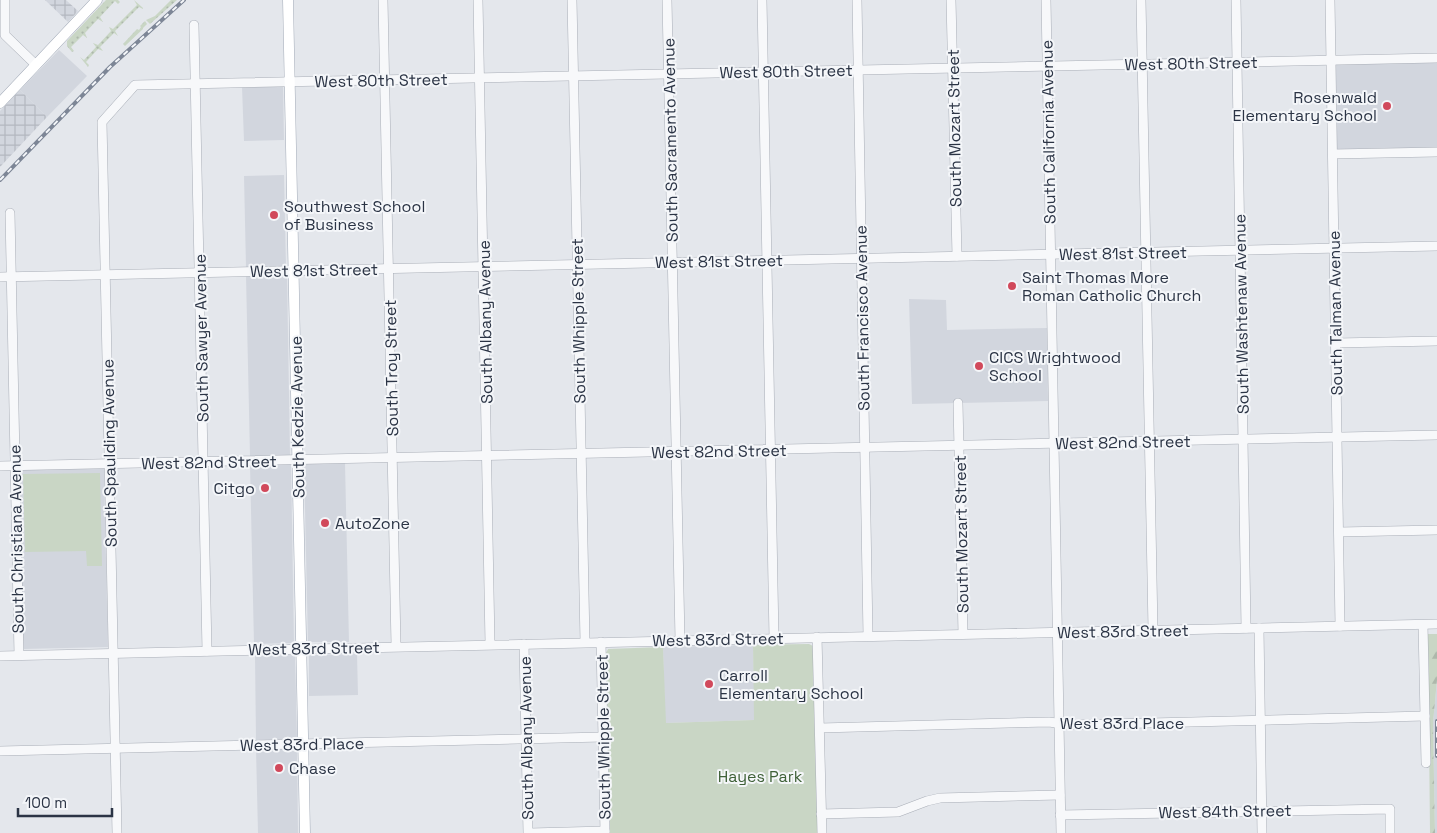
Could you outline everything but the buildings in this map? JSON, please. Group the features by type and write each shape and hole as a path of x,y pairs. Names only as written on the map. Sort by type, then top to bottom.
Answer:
{"main road":[{"path":"0,103 98,0"},
{"name":"South Kedzie Avenue","path":"288,0 305,833"}],"street":[{"path":"5,0 5,35 36,65"},
{"name":"South Troy Street","path":"383,0 396,646"},
{"name":"South Albany Avenue","path":"478,0 490,644"},
{"name":"South Whipple Street","path":"572,0 585,642"},
{"name":"South Sacramento Avenue","path":"667,0 680,640"},
{"path":"762,0 774,638"},
{"name":"South Francisco Avenue","path":"857,0 868,636"},
{"name":"South Mozart Street","path":"951,0 957,256"},
{"name":"South California Avenue","path":"1046,0 1061,833"},
{"path":"1140,0 1153,630"},
{"name":"South Washtenaw Avenue","path":"1236,0 1246,628"},
{"name":"South Talman Avenue","path":"1330,0 1340,626"},
{"name":"South Sawyer Avenue","path":"194,25 207,651"},
{"name":"West 80th Street","path":"135,85 1437,58"},
{"name":"South Spaulding Avenue","path":"117,833 102,122 135,85"},
{"path":"1333,154 1437,152"},
{"name":"South Christiana Avenue","path":"10,213 19,655"},
{"name":"West 81st Street","path":"0,277 1437,246"},
{"path":"1336,343 1437,341"},
{"name":"South Mozart Street","path":"958,403 963,634"},
{"name":"West 82nd Street","path":"0,466 1437,435"},
{"path":"1339,532 1437,530"},
{"name":"West 83rd Street","path":"0,656 1437,624"},
{"path":"1423,625 1426,763"},
{"path":"1259,628 1262,833"},
{"path":"817,637 822,833"},
{"name":"South Whipple Street","path":"601,642 605,832"},
{"name":"South Albany Avenue","path":"524,644 529,833"},
{"name":"West 83rd Place","path":"820,728 1049,722 1070,725 1425,716"},
{"name":"West 83rd Place","path":"0,751 603,737"},
{"path":"821,814 898,812 940,798 1060,795"},
{"name":"West 84th Street","path":"1060,815 1390,809 1390,833"},
{"path":"529,833 605,832"}],"shaded area":[{"path":"45,0 66,0 78,11 68,22"},
{"path":"59,50 87,76 47,117 20,90"},
{"name":"Rosenwald Elementary School","path":"1437,62 1437,148 1337,149 1336,64"},
{"path":"283,86 284,140 244,141 242,87"},
{"path":"20,90 47,117 0,167 0,111"},
{"path":"284,175 286,266 246,267 244,176"},
{"path":"287,275 290,456 250,456 246,276"},
{"name":"CICS Wrightwood School","path":"909,299 946,300 947,330 1047,328 1048,401 912,404"},
{"path":"345,463 349,642 308,642 304,464"},
{"path":"291,464 294,643 254,644 250,465"},
{"path":"104,468 108,647 23,649 19,469"},
{"name":"Carroll Elementary School","path":"753,645 755,720 665,723 663,647"},
{"path":"357,654 358,695 309,696 309,655"},
{"path":"295,655 297,739 256,740 255,656"},
{"path":"1437,680 1437,833 1435,833 1433,723"},
{"path":"297,748 298,833 258,833 256,749"}],"green space":[{"path":"106,0 118,0 120,2 118,4 115,1 100,17 103,22 98,19 85,33 87,38 83,35 71,47 74,51 72,52 67,46 67,41"},
{"path":"134,0 143,9 139,7 115,31 118,36 114,33 100,47 103,51 98,49 86,62 89,65 88,67 80,57 84,60 96,47 93,43 98,45 111,31 109,27 113,29 137,5"},
{"path":"171,0 177,0 150,24 146,20 155,16"},
{"path":"145,21 147,24 143,29 125,46 123,44 137,29 139,30"},
{"path":"100,473 102,566 87,566 86,551 25,552 23,474"},
{"path":"1428,634 1437,634 1437,680 1433,723 1435,833 1430,833"},
{"name":"Hayes Park","path":"809,644 813,646 818,833 610,833 606,653 608,649 663,647 666,723 754,720 753,645"}],"railway":[{"path":"0,180 110,67 184,0"},
{"path":"1437,721 1437,756"}],"place":[{"name":"Rosenwald Elementary School","path":"1387,106"},
{"name":"Southwest School of Business","path":"274,215"},
{"name":"Saint Thomas More Roman Catholic Church","path":"1012,286"},
{"name":"CICS Wrightwood School","path":"979,366"},
{"name":"Citgo","path":"265,488"},
{"name":"AutoZone","path":"325,523"},
{"name":"Carroll Elementary School","path":"709,684"},
{"name":"Chase","path":"279,768"}]}
